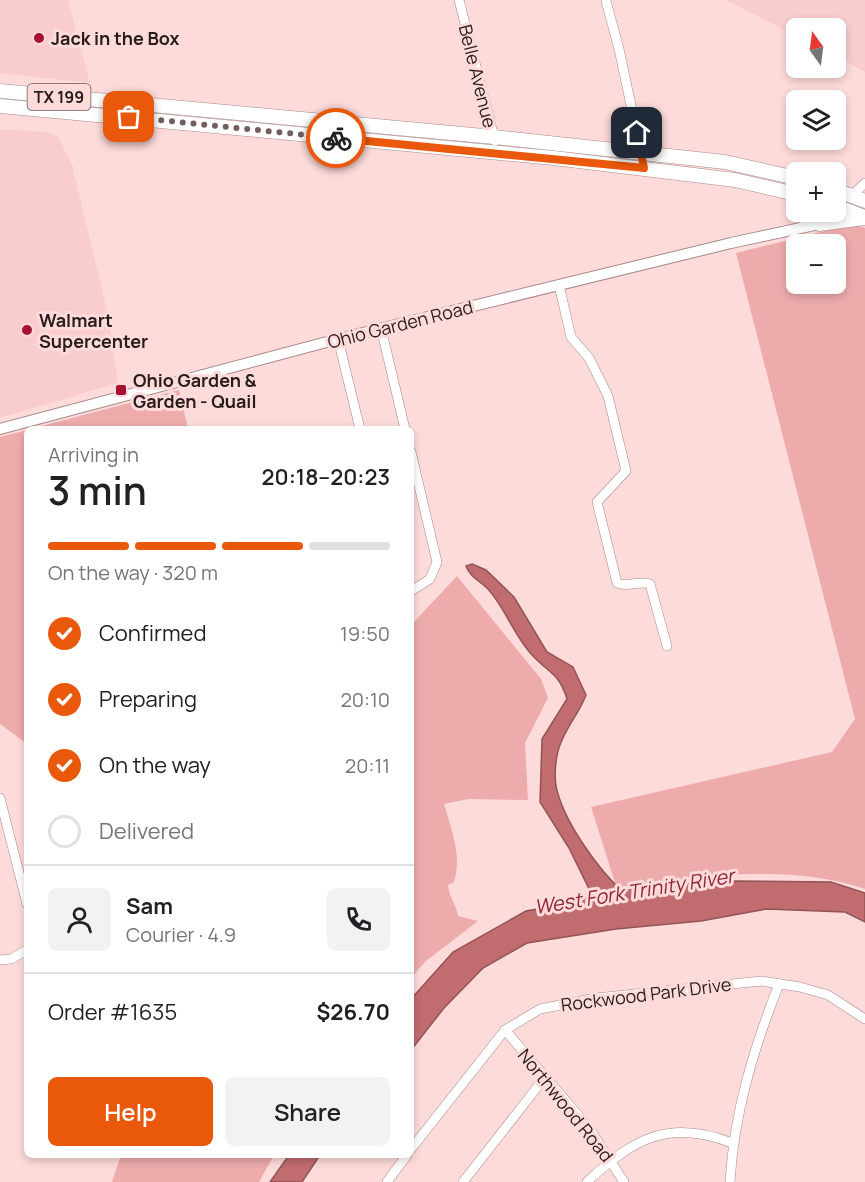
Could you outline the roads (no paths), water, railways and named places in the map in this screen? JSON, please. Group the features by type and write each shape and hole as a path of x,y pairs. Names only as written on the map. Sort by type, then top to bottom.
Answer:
{"main road":[{"name":"TX 199","path":"0,91 644,168 735,180 786,192"},
{"name":"TX 199","path":"0,105 307,128 494,137 725,162 786,176"},
{"path":"846,194 865,201"},
{"path":"846,210 865,218"},
{"path":"846,218 865,218"}],"street":[{"name":"Belle Avenue","path":"459,0 497,152"},
{"path":"606,1 619,49 644,168"},
{"path":"851,196 865,183"},
{"name":"Ohio Garden Road","path":"0,429 381,328 802,228 812,222"},
{"path":"559,285 571,337 589,358 608,396 626,471 597,502 617,583 622,585 642,581 650,584 667,646"},
{"path":"381,328 404,426"},
{"path":"338,339 359,426"},
{"path":"414,464 438,562 430,579 414,589"},
{"path":"0,798 24,892"},
{"path":"0,960 11,959 24,952"},
{"name":"Rockwood Park Drive","path":"414,1145 505,1030 523,1017 561,1004 738,982 779,984 828,995 865,1019"},
{"path":"730,1182 732,1143 753,1052 779,984"},
{"name":"Northwood Road","path":"505,1030 546,1076 611,1159 624,1182"},
{"path":"463,1182 546,1076"},
{"path":"587,1182 611,1159 632,1144 665,1134 708,1136 732,1143"},
{"path":"387,1182 404,1158"}],"water":[{"name":"West Fork Trinity River","path":"472,564 486,570 514,597 547,652 573,667 586,695 560,746 556,767 556,788 568,819 593,859 621,890 648,885 735,881 831,882 865,893 865,922 845,912 766,909 701,921 616,929 527,943 483,968 444,1008 414,1046 414,996 453,952 526,911 577,902 592,895 569,848 540,802 542,739 567,699 564,690 553,674 526,648 500,605 485,586 470,574 466,566"},
{"path":"287,1158 318,1158 302,1182 270,1182"}],"place":[{"name":"Jack in the Box","path":"39,38"},
{"name":"Walmart Supercenter","path":"27,330"},
{"name":"Ohio Garden & Garden - Quail","path":"121,390"}]}
